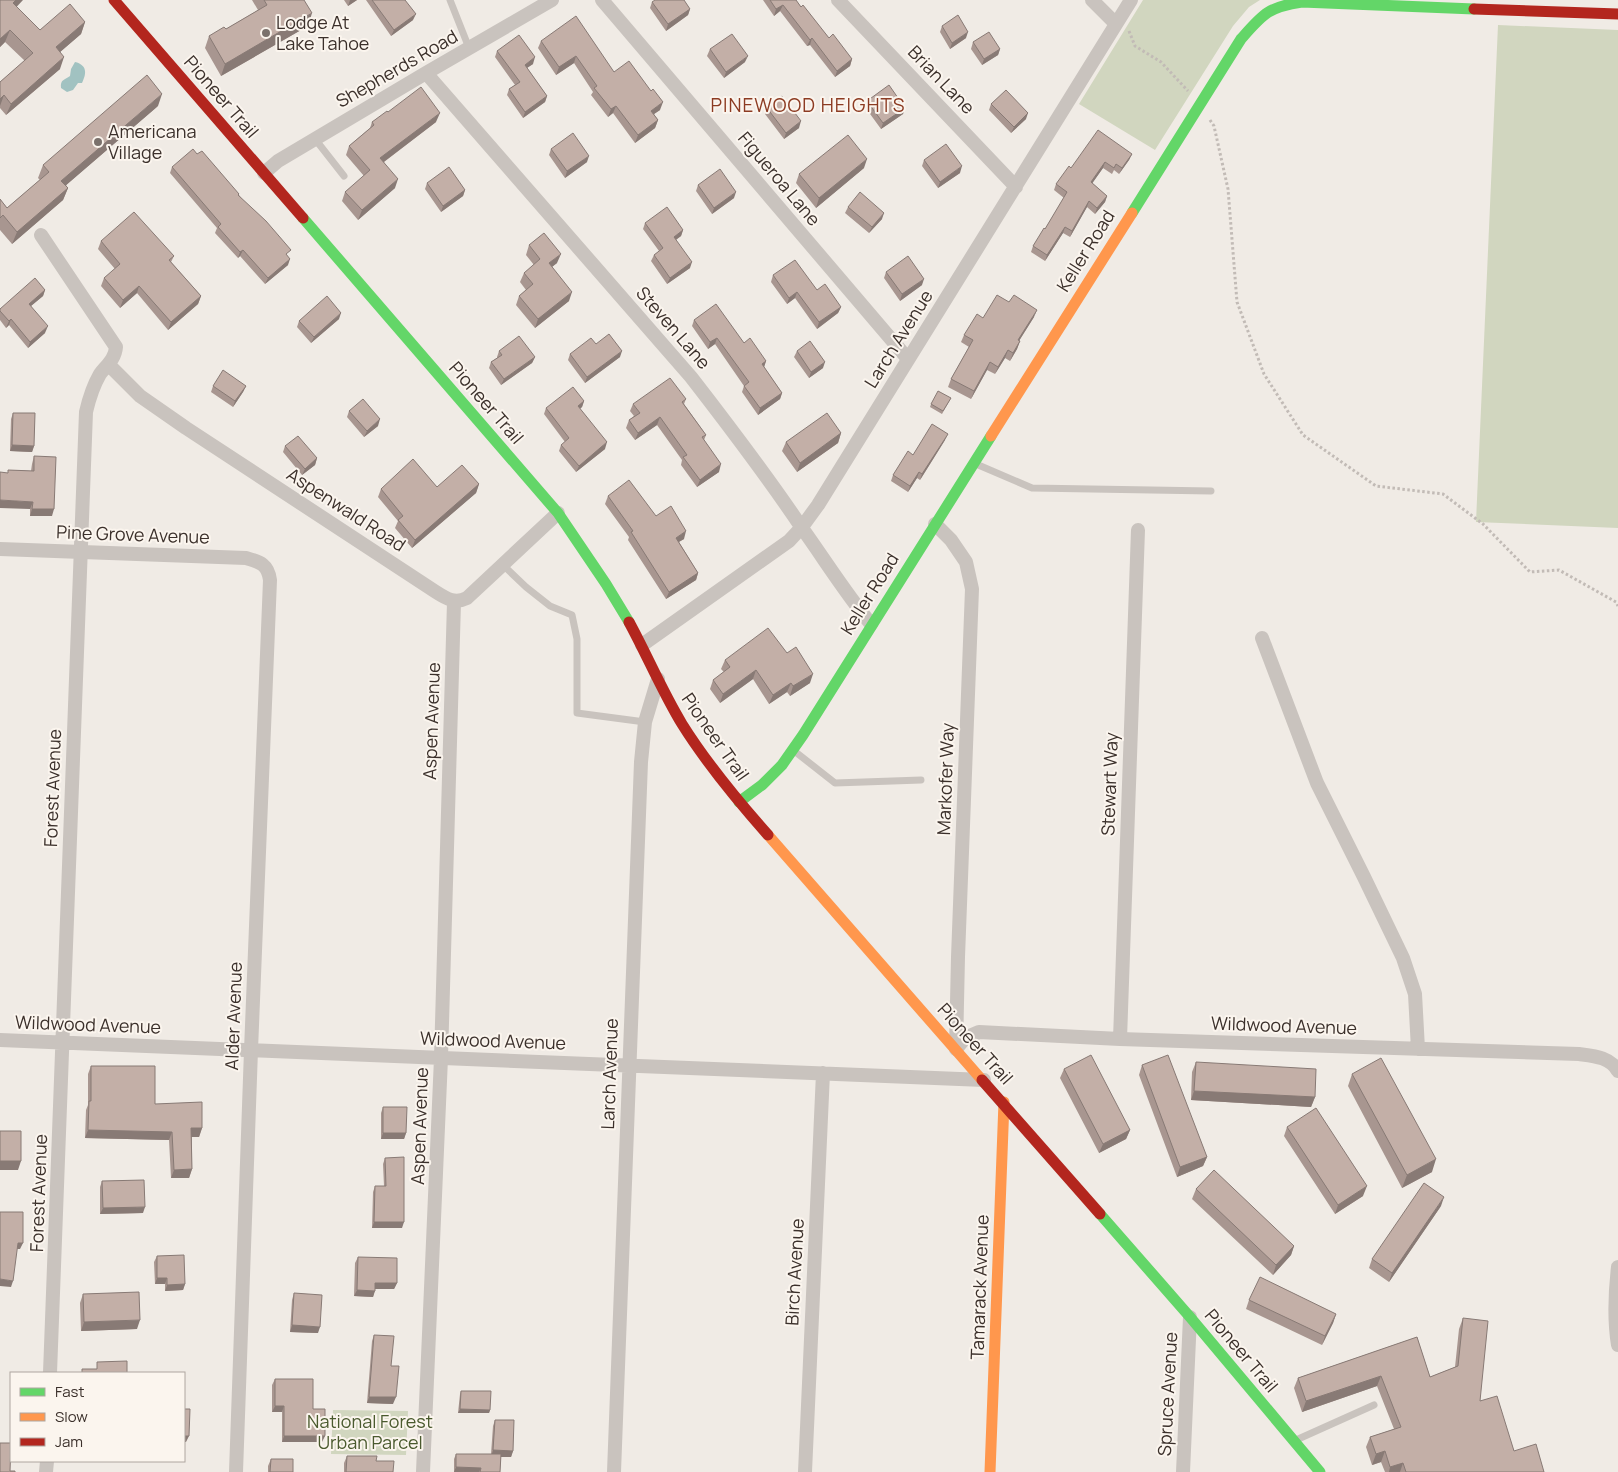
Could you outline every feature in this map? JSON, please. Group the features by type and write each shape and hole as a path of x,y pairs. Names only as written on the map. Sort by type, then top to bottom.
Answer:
{"main road":[{"name":"Pioneer Trail","path":"114,0 558,513 604,579 642,645 668,700 682,723 704,757 739,802 884,969 1004,1102 1190,1317 1320,1472"},
{"name":"Keller Road","path":"739,802 762,785 782,765 793,750 1241,39 1261,16 1282,5 1302,2 1618,14"},
{"name":"Tamarack Avenue","path":"990,1472 1004,1102"}],"street":[{"name":"Shepherds Road","path":"264,173 278,161 552,0"},
{"name":"Figueroa Lane","path":"602,0 908,359"},
{"name":"Brian Lane","path":"838,0 1016,187"},
{"path":"1092,0 1119,19"},
{"name":"Larch Avenue","path":"642,645 790,541 802,527 818,505 1131,0"},
{"name":"Steven Lane","path":"426,73 691,377 802,527 854,605 871,624"},
{"name":"Forest Avenue","path":"42,235 116,347 116,352 94,387 86,412 50,1372"},
{"name":"Aspenwald Road","path":"108,365 140,396 186,428 454,602"},
{"path":"454,602 467,598 558,513"},
{"name":"Markofer Way","path":"935,524 951,540 966,562 972,589 956,1049"},
{"name":"Stewart Way","path":"1120,1039 1138,530"},
{"name":"Pine Grove Avenue","path":"0,549 246,558 263,564"},
{"name":"Alder Avenue","path":"236,1472 270,580 269,571 263,564"},
{"name":"Aspen Avenue","path":"423,1472 441,1058 454,602"},
{"path":"1262,638 1317,783 1403,958 1415,994 1418,1049"},
{"name":"Larch Avenue","path":"614,1472 641,762 645,722 658,678"},
{"name":"Wildwood Avenue","path":"956,1049 966,1038 979,1032 1120,1039 1579,1054 1601,1056 1616,1068"},
{"name":"Wildwood Avenue","path":"0,1040 984,1080"},
{"name":"Birch Avenue","path":"805,1472 823,1074"},
{"path":"1618,1267 1616,1335 1618,1345"},
{"name":"Spruce Avenue","path":"1183,1472 1190,1317"}],"lane":[{"path":"450,0 469,49"},
{"path":"316,139 344,176"},
{"path":"973,462 1032,488 1211,491"},
{"path":"503,565 550,606 572,615 577,639 577,713 645,722"},
{"path":"793,750 835,783 921,780"},
{"path":"1294,1441 1374,1405"}],"path":[{"path":"1119,19 1135,46 1161,62 1200,104 1214,126 1228,189 1237,302 1264,374 1302,435 1376,486 1443,494 1483,524 1530,572 1559,570 1616,602 1618,606"}],"green space":[{"path":"1143,0 1260,0 1249,7 1233,26 1155,150 1079,104"},
{"path":"1498,25 1618,30 1618,528 1476,522"},
{"name":"National Forest Urban Parcel","path":"333,1410 408,1411 406,1455 331,1454"}],"water":[{"path":"75,62 84,67 85,76 82,83 78,83 73,90 67,92 61,88 61,83 70,76"}],"building":[{"path":"0,0 16,0 13,3 40,30 70,4 85,22 56,47 64,57 11,104 4,95 0,99 0,82 33,53 10,30 0,39"},
{"name":"Lodge At Lake Tahoe","path":"264,0 304,0 312,13 225,64 209,36 224,27 226,29 267,5"},
{"path":"372,0 405,0 416,14 394,30"},
{"path":"655,0 684,0 690,9 668,24 652,2"},
{"path":"770,0 796,0 801,7 803,5 829,38 833,34 852,59 837,71 812,38 810,40 783,5 776,9"},
{"path":"958,15 968,32 952,43 942,26"},
{"path":"576,16 614,72 629,61 651,91 653,89 663,102 651,111 658,120 638,135 616,106 611,109 594,88 597,86 576,56 559,67 541,41"},
{"path":"989,32 1000,49 984,59 973,42"},
{"path":"732,34 748,56 726,72 710,49"},
{"path":"519,35 535,57 525,65 547,96 525,112 509,89 520,82 497,51"},
{"name":"Americana Village","path":"147,75 162,94 61,181 68,188 17,232 3,215 0,218 0,199 7,208 49,172 43,165"},
{"path":"889,85 905,108 883,123 867,101"},
{"path":"421,87 440,113 380,158 398,179 362,210 345,192 370,170 349,146 374,125 372,122"},
{"path":"1006,90 1028,113 1014,127 991,104"},
{"path":"782,96 801,121 786,133 767,108"},
{"path":"1098,130 1132,154 1122,168 1116,164 1114,168 1105,162 1091,182 1107,196 1097,208 1089,201 1072,231 1065,227 1047,255 1033,246 1067,192 1056,184 1069,166 1071,168"},
{"path":"573,133 589,156 567,171 551,149"},
{"path":"848,135 867,159 819,198 799,174"},
{"path":"946,144 962,166 940,182 924,160"},
{"path":"193,149 197,154 202,151 238,195 266,221 291,250 286,254 290,259 268,278 243,250 240,252 218,227 221,224 172,167"},
{"path":"449,167 465,190 443,206 427,183"},
{"path":"720,169 736,192 714,208 698,185"},
{"path":"860,192 884,213 872,227 848,207"},
{"path":"667,207 683,230 674,237 692,262 670,278 654,255 663,248 645,223"},
{"path":"134,212 174,256 169,260 201,296 171,322 139,286 123,300 104,278 120,264 101,241"},
{"path":"544,233 561,254 549,263 572,292 538,319 519,296 533,284 524,273 540,259 529,245"},
{"path":"908,256 924,279 902,294 886,272"},
{"path":"795,260 817,290 825,284 841,307 819,322 797,292 789,298 773,275"},
{"path":"35,278 45,290 29,304 48,326 30,342 0,309"},
{"path":"997,295 1009,302 1014,295 1037,310 1018,340 1020,341 1013,353 1008,350 998,367 990,362 974,391 951,379 973,340 964,335 977,314 983,318"},
{"path":"327,296 341,313 314,337 299,321"},
{"path":"716,304 744,343 750,338 766,361 762,364 782,393 760,408 744,386 749,382 717,338 710,342 694,320"},
{"path":"609,334 622,351 587,377 570,354 591,338 596,344"},
{"path":"519,336 535,357 504,379 491,362 502,355 499,351"},
{"path":"810,341 825,362 811,372 797,351"},
{"path":"223,370 246,386 235,401 213,386"},
{"path":"670,378 686,399 682,402 706,435 702,437 721,464 700,480 683,457 687,455 660,417 638,433 629,420 640,413 633,404"},
{"path":"573,387 584,401 578,406 607,442 579,466 561,445 569,438 546,408"},
{"path":"938,391 951,398 943,411 931,404"},
{"path":"363,399 380,419 367,431 349,411"},
{"path":"13,413 35,413 34,446 12,445"},
{"path":"827,413 841,433 800,463 786,442"},
{"path":"932,424 948,434 922,474 919,472 910,486 893,475 908,451 913,455"},
{"path":"298,436 317,458 305,469 285,446"},
{"path":"34,456 56,457 54,509 32,509 33,502 0,500 0,472 8,473 8,470 34,471"},
{"path":"413,459 437,487 462,465 479,484 415,540 398,520 403,516 381,489"},
{"path":"629,480 656,516 671,506 686,531 676,538 698,573 669,592 631,532 633,531 608,496"},
{"path":"768,628 787,653 796,647 813,674 793,686 791,683 773,695 756,670 723,694 713,680 730,667 725,660"},
{"path":"1091,1055 1130,1130 1103,1144 1064,1069"},
{"path":"1168,1055 1207,1157 1180,1167 1142,1065"},
{"path":"1381,1058 1436,1159 1407,1175 1352,1074"},
{"path":"1196,1062 1316,1069 1315,1097 1194,1091"},
{"path":"91,1066 155,1066 155,1104 202,1102 202,1128 191,1128 192,1169 174,1170 172,1132 88,1130 89,1101 91,1101"},
{"path":"383,1107 407,1107 406,1133 383,1133"},
{"path":"1316,1108 1367,1186 1338,1205 1287,1127"},
{"path":"0,1131 21,1131 21,1161 0,1161"},
{"path":"404,1157 404,1222 374,1222 375,1186 386,1186 385,1158"},
{"path":"1214,1170 1294,1246 1276,1265 1196,1189"},
{"path":"144,1180 145,1207 103,1208 102,1181"},
{"path":"1424,1183 1444,1197 1392,1273 1372,1259"},
{"path":"0,1212 23,1212 23,1243 18,1243 13,1281 0,1279"},
{"path":"184,1255 185,1284 167,1285 167,1278 157,1278 157,1256"},
{"path":"358,1257 397,1258 397,1283 375,1283 375,1291 357,1290"},
{"path":"1260,1277 1336,1314 1325,1336 1249,1300"},
{"path":"139,1292 140,1320 84,1322 83,1294"},
{"path":"294,1293 322,1295 320,1327 292,1325"},
{"path":"1463,1318 1488,1321 1480,1401 1497,1396 1514,1451 1536,1444 1544,1472 1406,1472 1403,1463 1390,1467 1385,1451 1376,1454 1370,1437 1401,1427 1381,1376 1306,1401 1298,1378 1417,1337 1430,1377 1458,1366"},
{"path":"374,1335 394,1336 391,1366 399,1366 396,1397 369,1397"},
{"path":"127,1361 127,1372 82,1372 82,1369 97,1369 97,1362"},
{"path":"275,1379 313,1379 313,1409 325,1409 325,1436 284,1436 284,1406 275,1406"},
{"path":"461,1391 491,1391 490,1410 460,1409"},
{"path":"185,1409 190,1409 189,1436 185,1436"},
{"path":"495,1420 514,1420 513,1451 493,1450"},
{"path":"0,1443 10,1443 10,1471 15,1472 0,1472"},
{"path":"456,1454 501,1454 500,1472 480,1472 481,1468 456,1467"},
{"path":"347,1456 377,1456 376,1461 394,1461 393,1472 346,1472"},
{"path":"271,1459 293,1459 293,1472 270,1472"}],"traffic: fast":[{"path":"1132,213 1241,39 1267,13 1281,6 1302,2 1474,9"},
{"path":"303,218 558,513 629,622"},
{"path":"739,802 762,785 782,765 803,735 991,436"},
{"path":"1100,1214 1190,1317 1320,1472"}],"traffic: slow":[{"path":"991,436 1132,213"},
{"path":"768,835 982,1080"},
{"path":"990,1472 1004,1102"}],"traffic: jam":[{"path":"114,0 303,218"},
{"path":"1474,9 1618,14"},
{"path":"629,622 682,724 723,781 768,835"},
{"path":"982,1080 1100,1214"}],"place":[{"name":"Lodge At Lake Tahoe","path":"266,33"},
{"name":"Americana Village","path":"98,142"}],"district":[{"name":"PINEWOOD HEIGHTS","path":"808,105"}]}
